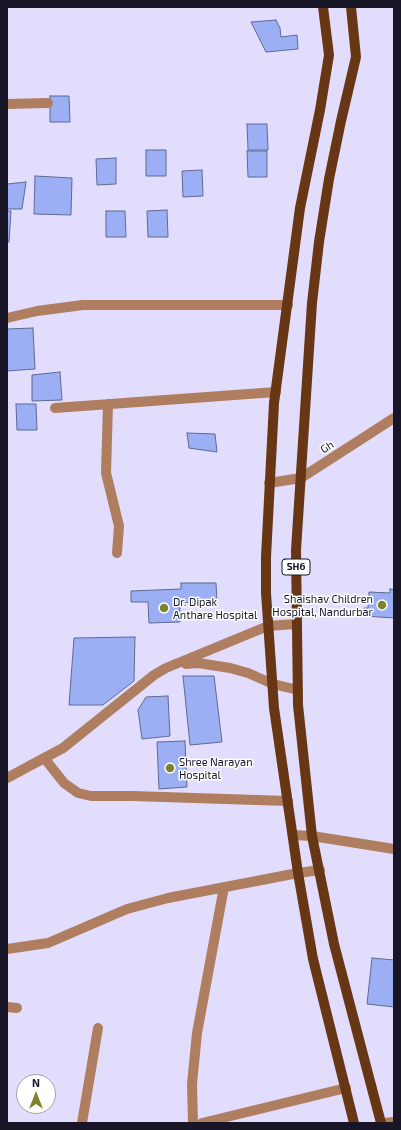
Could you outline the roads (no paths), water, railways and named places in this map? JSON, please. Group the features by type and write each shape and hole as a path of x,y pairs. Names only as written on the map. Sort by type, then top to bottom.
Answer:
{"main road":[{"name":"SH6","path":"323,7 328,56 320,110 300,208 276,392 269,483 266,557 268,626 274,708 298,873 313,959 354,1123"},
{"name":"SH6","path":"351,7 356,57 341,122 318,242 312,302 296,543 298,705 312,836 334,944 381,1123"}],"street":[{"path":"7,104 48,103"},
{"path":"7,318 36,311 83,305 288,305"},
{"path":"55,408 276,392"},
{"path":"108,404 106,472 119,526 117,553"},
{"name":"Gh","path":"269,483 301,478 394,418"},
{"path":"7,778 63,748 154,675 268,626 296,624"},
{"path":"178,664 215,664 248,673 273,684 298,690"},
{"path":"45,759 64,783 78,793 91,796 288,801"},
{"path":"293,835 312,836 394,849"},
{"path":"7,949 48,943 127,909 168,898 320,870"},
{"path":"192,1123 192,1084 197,1034 224,887"},
{"path":"82,1123 98,1028"},
{"path":"202,1123 346,1088"},
{"path":"384,1123 394,1122"}],"place":[{"name":"Shaishav Children Hospital, Nandurbar","path":"382,605"},
{"name":"Dr. Dipak Anthare Hospital","path":"164,608"},
{"name":"Shree Narayan Hospital","path":"170,768"}]}
